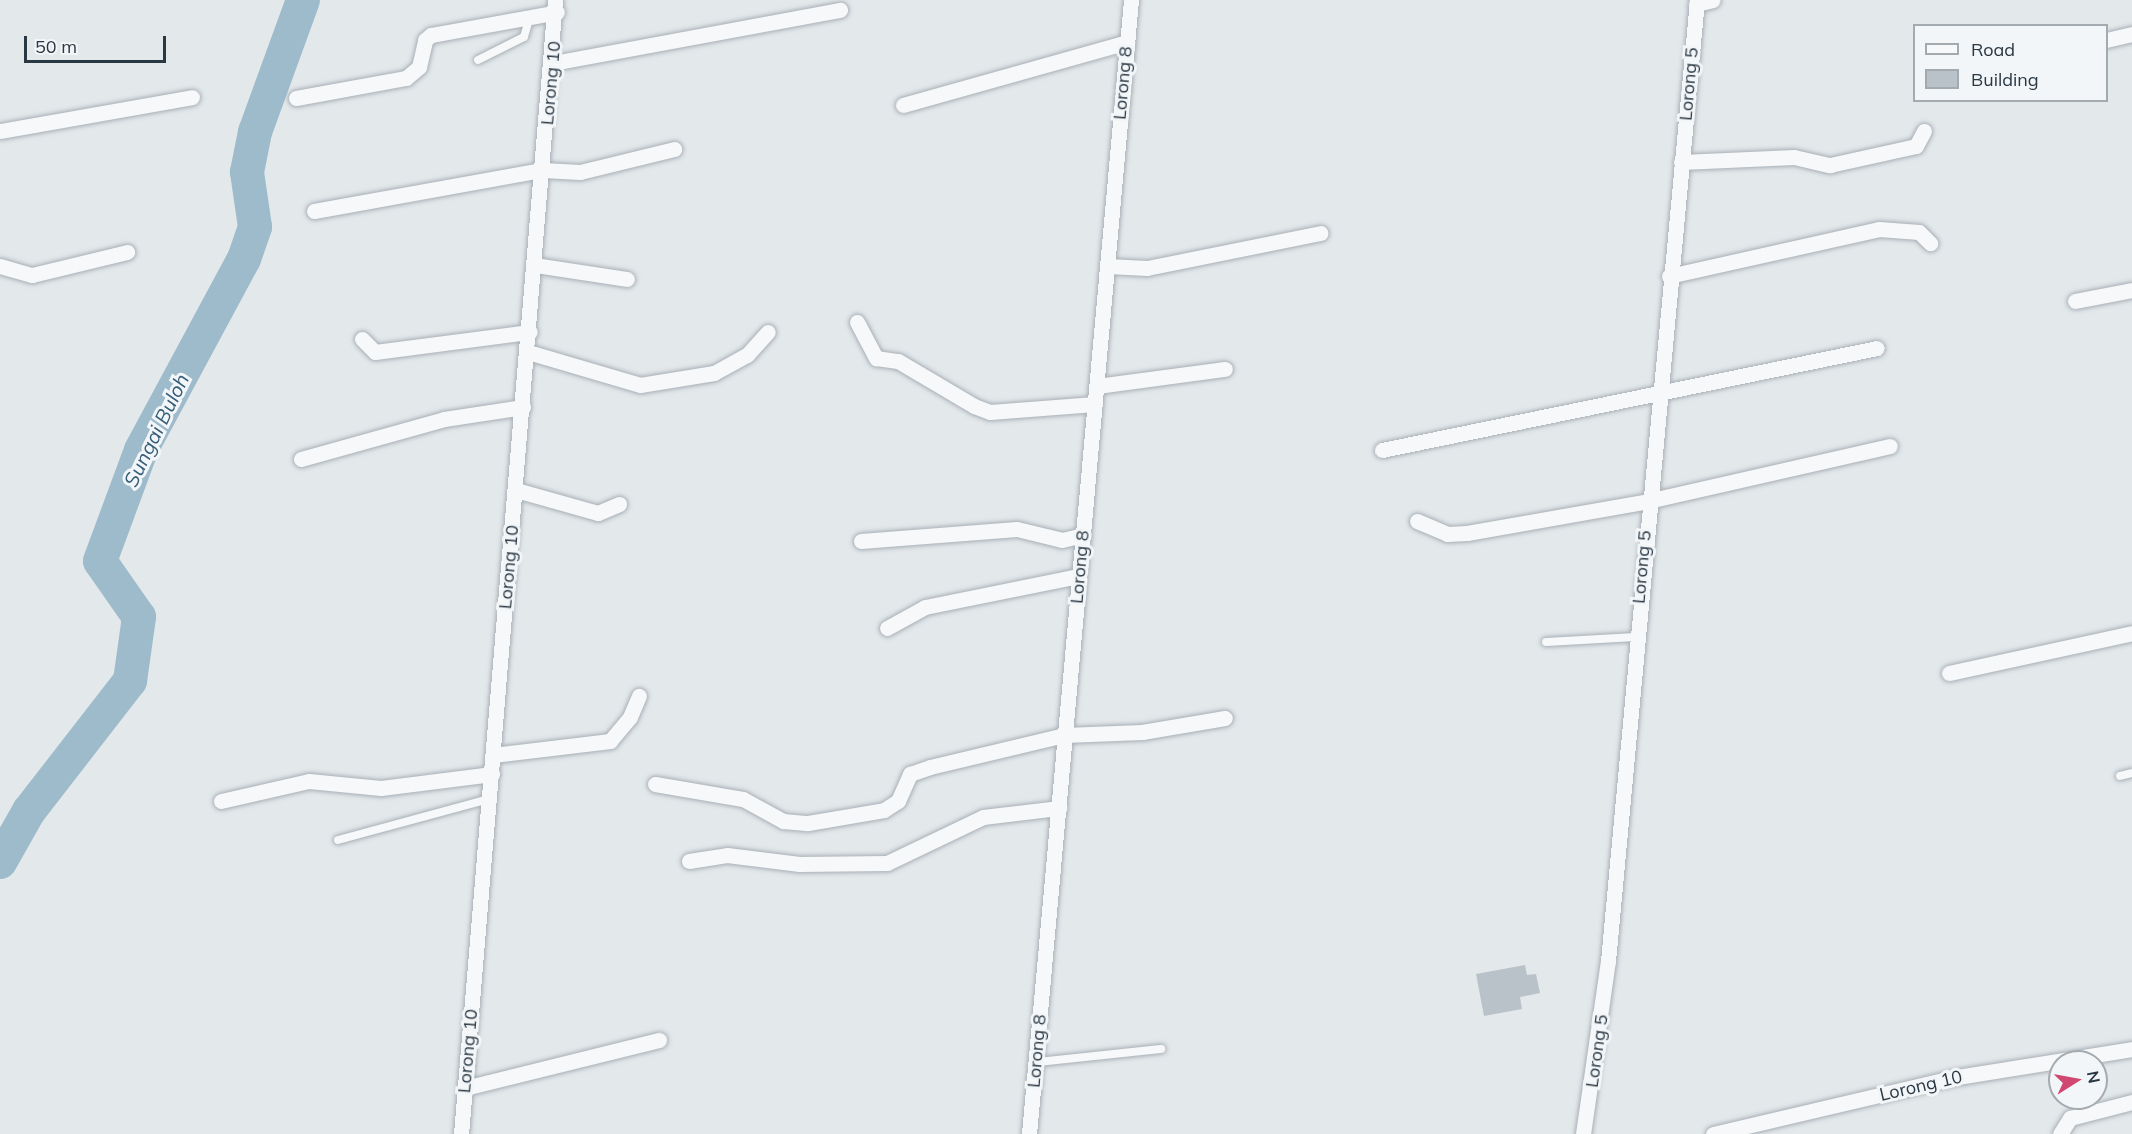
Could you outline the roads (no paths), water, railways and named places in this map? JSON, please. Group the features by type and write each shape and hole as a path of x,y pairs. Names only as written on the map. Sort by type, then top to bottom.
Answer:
{"street":[{"name":"Lorong 8","path":"1029,1134 1131,0"},
{"path":"1696,2 1713,0"},
{"name":"Lorong 5","path":"1583,1134 1602,1016 1658,391 1696,2"},
{"path":"296,98 399,80 419,66 425,40 431,35 529,19 556,6"},
{"name":"Lorong 10","path":"461,1134 556,6"},
{"path":"553,63 840,10"},
{"path":"2108,39 2132,33"},
{"path":"903,105 1127,42"},
{"path":"0,131 192,97"},
{"path":"1682,162 1794,157 1830,165 1916,146 1924,131"},
{"path":"314,211 543,170 580,172 674,149"},
{"path":"1669,276 1880,230 1919,232 1930,243"},
{"path":"1107,266 1147,268 1320,233"},
{"path":"0,266 32,275 127,252"},
{"path":"535,265 627,279"},
{"path":"2075,301 2132,290"},
{"path":"857,322 876,358 898,361 974,406 999,412 1095,404"},
{"path":"362,339 375,352 530,332"},
{"path":"528,352 640,385 714,373 747,355 768,332"},
{"path":"1382,450 1658,391 1877,348"},
{"path":"1096,386 1225,369"},
{"path":"301,459 444,419 523,407"},
{"path":"1417,521 1447,534 1467,533 1648,501 1890,446"},
{"path":"516,490 598,513 619,504"},
{"path":"861,541 1017,529 1062,540 1083,536"},
{"path":"887,628 925,608 1079,576"},
{"path":"1949,673 2132,633"},
{"path":"493,755 610,741 630,717 639,696"},
{"path":"655,784 743,799 783,821 808,823 884,810 898,801 910,774 930,767 1064,735 1142,732 1224,718"},
{"path":"221,801 309,781 381,788 492,774"},
{"path":"689,861 727,855 798,864 887,863 982,817 1059,808"},
{"path":"465,1088 659,1040"},
{"name":"Lorong 10","path":"1713,1134 1951,1078 2132,1049"},
{"path":"2060,1132 2084,1112 2132,1102"}],"lane":[{"path":"478,60 524,37 529,19"},
{"path":"1546,642 1636,638"},
{"path":"2120,776 2132,772"},
{"path":"338,840 490,798"},
{"path":"1037,1062 1161,1049"}],"waterway":[{"name":"Sungai Buloh","path":"0,862 29,811 130,681 139,617 100,561 141,450 244,259 255,227 247,172 255,132 303,0"}]}
